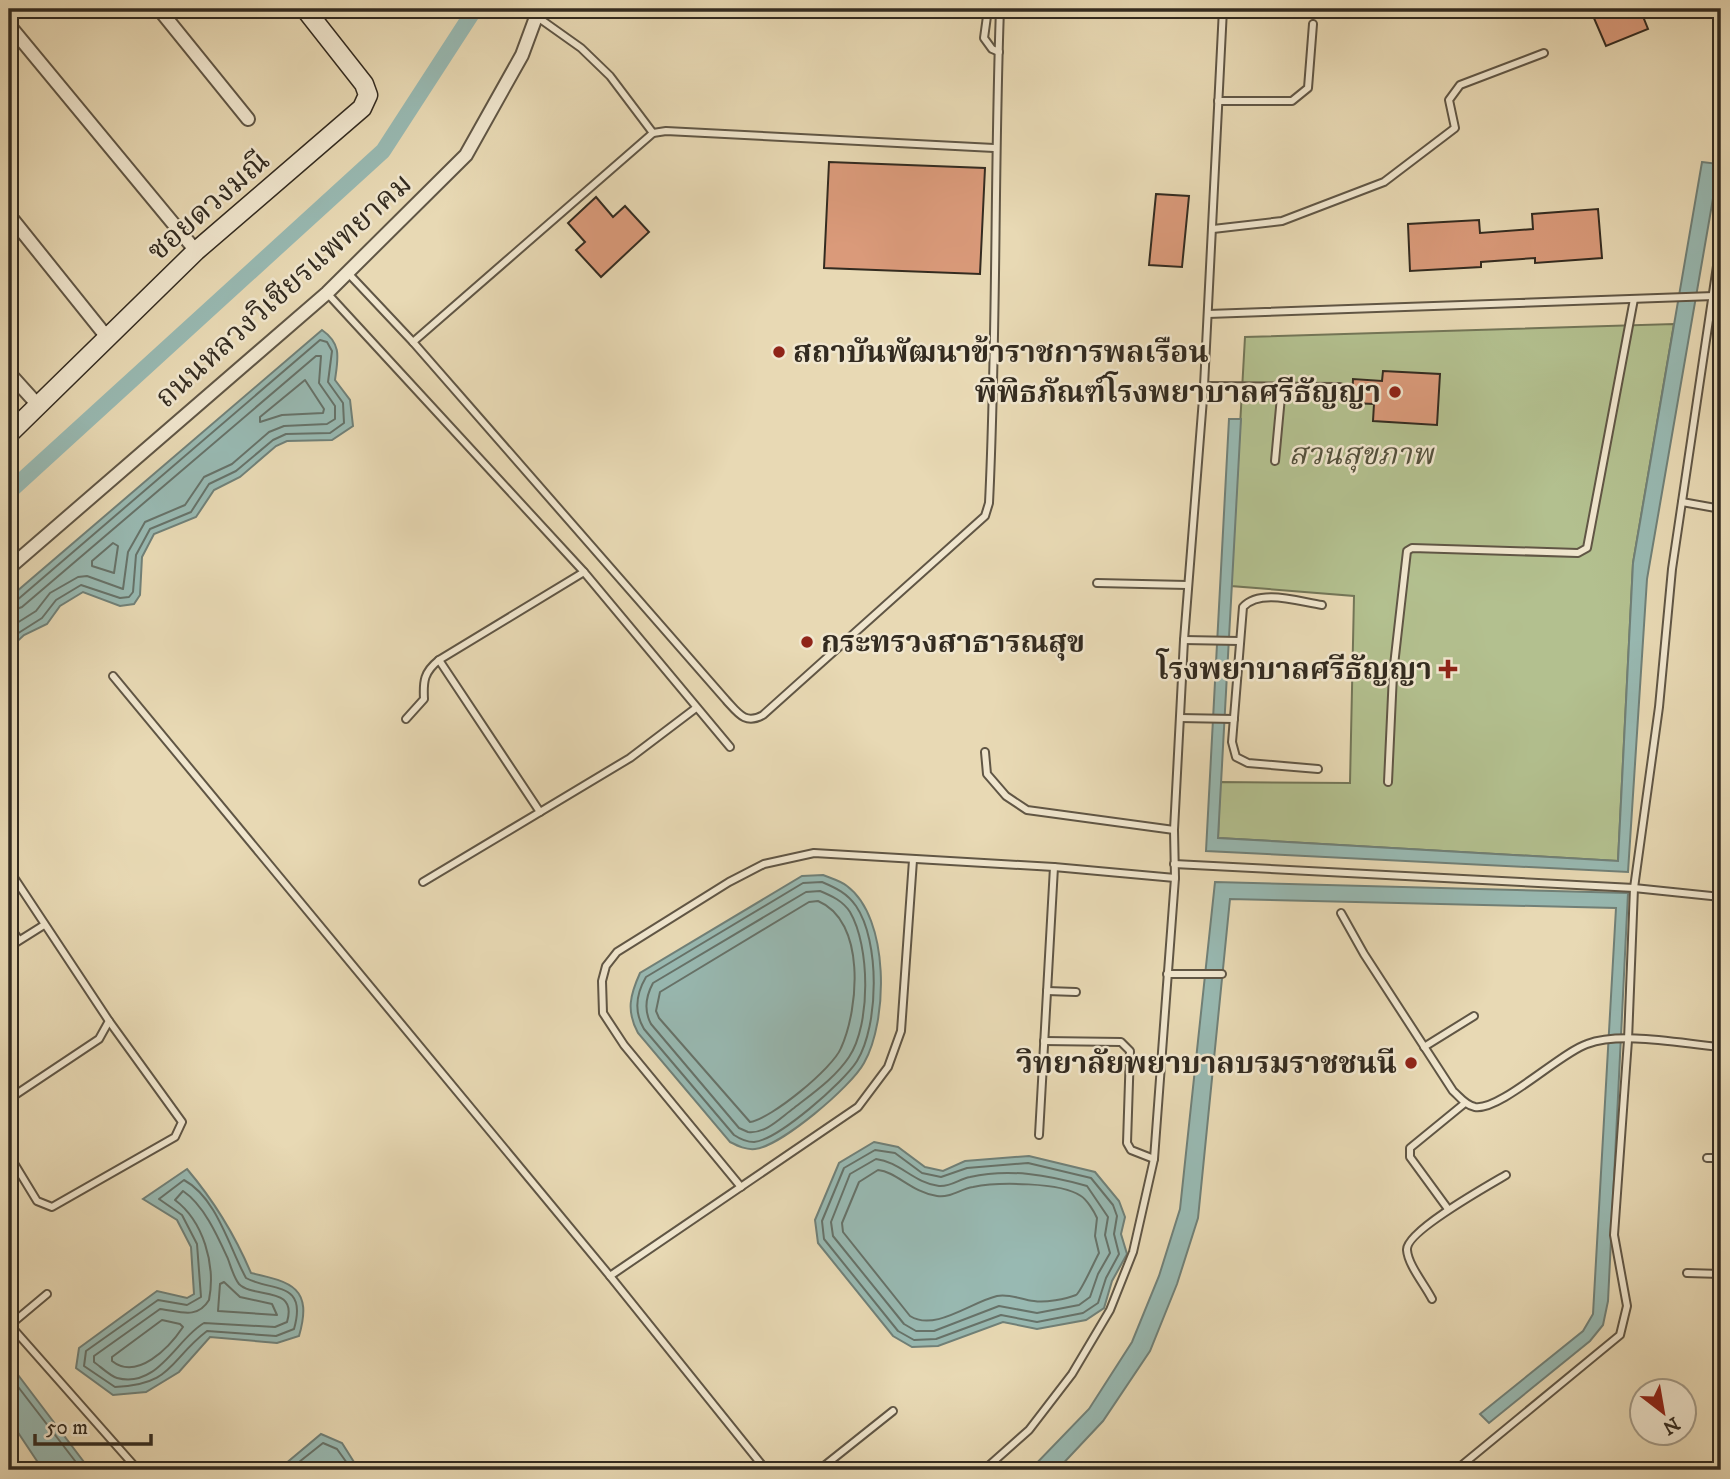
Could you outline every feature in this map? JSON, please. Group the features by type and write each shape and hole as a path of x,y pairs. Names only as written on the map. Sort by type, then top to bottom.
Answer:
{"street":[{"path":"159,9 248,119"},
{"name":"ซอยดวงมณี","path":"9,434 106,336 196,251 362,108 368,95 364,84 305,9"},
{"name":"ถนนหลวงวิเชียรแพทยาคม","path":"9,568 327,293 466,155 522,55 538,12"},
{"path":"9,25 196,251"},
{"path":"9,215 106,336"},
{"path":"9,373 37,404"}],"lane":[{"path":"988,9 984,38 992,49 999,52"},
{"path":"348,272 413,342 726,700 744,719 753,720 764,715 985,516 989,503 995,380 994,148 1000,9"},
{"path":"984,1470 1029,1430 1072,1374 1110,1310 1133,1252 1154,1159 1171,974 1174,830 1184,640 1204,386 1223,9"},
{"path":"538,12 600,67 653,133"},
{"path":"1218,101 1292,101 1301,96 1308,89 1313,24"},
{"path":"1213,229 1282,221 1384,182 1455,128 1449,100 1460,85 1544,53"},
{"path":"413,342 653,133 666,131 994,148"},
{"path":"1456,1470 1620,1335 1627,1306 1614,1235 1628,1040 1634,888 1659,707 1672,569 1721,239"},
{"path":"327,293 584,572 730,747"},
{"path":"1208,314 1714,296"},
{"path":"1388,782 1393,674 1407,551 1412,548 1578,553 1587,548 1634,299"},
{"path":"1204,386 1340,387"},
{"path":"1275,461 1282,386"},
{"path":"1682,502 1721,509"},
{"path":"406,719 424,699 423,679 429,668 584,572"},
{"path":"1097,583 1187,585"},
{"path":"1318,769 1241,761 1233,752 1231,719 1236,641 1243,607 1256,598 1322,605"},
{"path":"1184,640 1236,641"},
{"path":"439,660 540,812"},
{"path":"113,676 610,1276 766,1470"},
{"path":"423,882 629,758 696,708"},
{"path":"1180,718 1231,719"},
{"path":"985,752 987,774 1006,796 1027,810 1174,830"},
{"path":"741,1187 624,1045 603,1013 600,999 606,966 617,952 729,882 764,864 814,853 1054,867 1175,878"},
{"path":"610,1276 858,1107 888,1067 901,1031 913,860"},
{"path":"1174,864 1634,888 1721,897"},
{"path":"1039,1135 1054,867"},
{"path":"9,870 109,1021 182,1122 176,1137 52,1207 37,1201 9,1155"},
{"path":"1341,913 1424,1047 1453,1091 1465,1103 1482,1107 1514,1091 1585,1044 1628,1040 1721,1047"},
{"path":"9,947 44,925"},
{"path":"9,926 19,940"},
{"path":"1171,974 1222,974"},
{"path":"1047,991 1076,992"},
{"path":"1424,1047 1474,1016"},
{"path":"9,1099 99,1040 109,1021"},
{"path":"1044,1041 1121,1042 1128,1046 1127,1143 1131,1150 1154,1159"},
{"path":"1448,1209 1410,1157 1410,1148 1465,1103"},
{"path":"1707,1158 1721,1158"},
{"path":"1432,1298 1407,1246 1448,1209 1506,1175"},
{"path":"1687,1273 1721,1274"},
{"path":"47,1294 9,1324 138,1470"},
{"path":"819,1470 892,1411"}],"path":[{"path":"9,1459 16,1470"}],"green space":[{"name":"สวนสุขภาพ","path":"1674,324 1633,563 1618,861 1218,838 1220,782 1350,783 1354,596 1231,586 1245,337"}],"water":[{"path":"1702,162 1719,164 1647,579 1628,872 1206,851 1229,419 1241,419 1218,838 1618,861 1633,563"},
{"path":"322,330 336,346 335,380 350,400 353,426 332,440 287,441 276,446 240,477 214,490 196,517 154,534 142,557 140,595 134,604 120,606 83,592 60,606 47,624 24,635 9,649 9,598"},
{"path":"823,875 847,886 861,901 871,921 878,945 881,997 872,1045 857,1073 831,1100 781,1138 755,1149 748,1149 730,1142 638,1033 631,1010 634,989 640,973 802,876"},
{"path":"1215,882 1628,893 1608,1301 1603,1325 1590,1341 1489,1423 1480,1414 1583,1331 1593,1314 1616,908 1230,899 1198,1218 1177,1284 1150,1351 1103,1421 1057,1470 1030,1470 1089,1409 1132,1342 1159,1276 1180,1209"},
{"path":"874,1142 898,1147 925,1167 943,1171 965,1161 1029,1156 1095,1172 1119,1201 1125,1217 1121,1234 1127,1254 1112,1281 1104,1308 1086,1320 1037,1329 1003,1322 938,1346 912,1347 893,1336 818,1243 815,1220 839,1163"},
{"path":"187,1169 223,1218 251,1273 288,1284 301,1297 303,1320 299,1336 277,1343 210,1337 179,1372 146,1392 113,1395 76,1368 79,1348 157,1291 187,1298 194,1294 191,1247 177,1220 143,1199"},
{"path":"9,1363 90,1470 43,1470 9,1419"},
{"path":"321,1434 342,1443 359,1470 278,1470"}],"building":[{"path":"1590,9 1640,9 1648,29 1606,46"},
{"path":"829,162 985,168 980,274 824,268"},
{"path":"1156,194 1189,196 1182,267 1149,265"},
{"path":"596,197 613,217 625,206 649,232 601,277 576,250 585,242 568,223"},
{"path":"1598,209 1602,258 1535,263 1535,258 1481,262 1481,267 1410,271 1408,224 1479,220 1480,233 1533,229 1532,214"},
{"name":"พิพิธภัณฑ์โรงพยาบาลศรีธัญญา","path":"1383,371 1440,374 1437,425 1373,421 1374,404 1352,403 1353,379 1382,381"}],"waterway":[{"path":"9,492 383,151 475,9"}],"place":[{"name":"สถาบันพัฒนาข้าราชการพลเรือน","path":"779,352"},
{"name":"พิพิธภัณฑ์โรงพยาบาลศรีธัญญา","path":"1395,392"},
{"name":"กระทรวงสาธารณสุข","path":"807,642"},
{"name":"โรงพยาบาลศรีธัญญา","path":"1448,669"},
{"name":"วิทยาลัยพยาบาลบรมราชชนนี","path":"1411,1063"}]}
